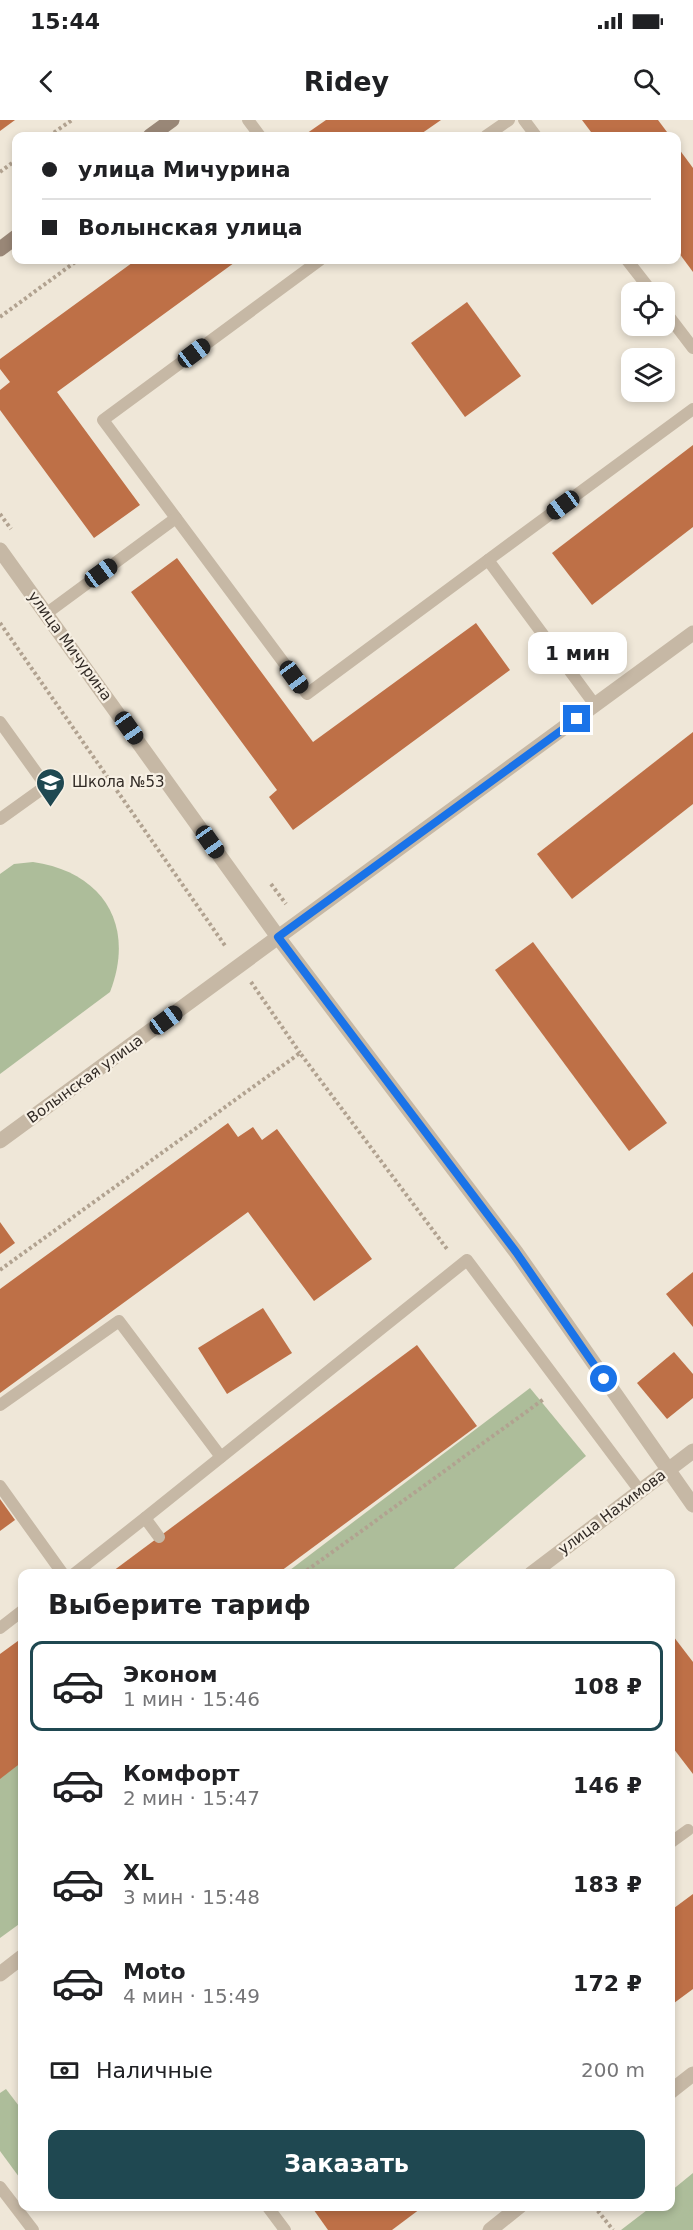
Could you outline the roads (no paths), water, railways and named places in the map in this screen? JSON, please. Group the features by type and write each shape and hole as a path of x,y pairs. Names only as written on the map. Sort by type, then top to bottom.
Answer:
{"street":[{"path":"156,132 172,120"},
{"name":"улица Мичурина","path":"0,550 278,937 516,1252 693,1505"},
{"name":"Волынская улица","path":"0,1141 693,633"},
{"name":"улица Нахимова","path":"538,1569 693,1451"},
{"path":"0,1974 18,1960"},
{"path":"675,2088 693,2074"},
{"path":"490,2230 514,2211"}],"lane":[{"path":"492,132 509,120"},
{"path":"315,264 103,420 307,694 693,409"},
{"path":"630,264 644,282"},
{"path":"675,324 693,348"},
{"path":"47,613 176,518"},
{"path":"488,560 595,705"},
{"path":"0,722 46,786 0,819"},
{"path":"80,1569 467,1260 640,1491"},
{"path":"0,1405 119,1321 221,1457"},
{"path":"0,1486 59,1569"},
{"path":"145,1518 159,1537"},
{"path":"0,1628 18,1614"},
{"path":"675,1839 688,1830"},
{"path":"0,2187 18,2210"},
{"path":"18,2211 33,2230"},
{"path":"271,2211 285,2230"}],"place":[{"name":"Школа №53","path":"51,808"}]}
